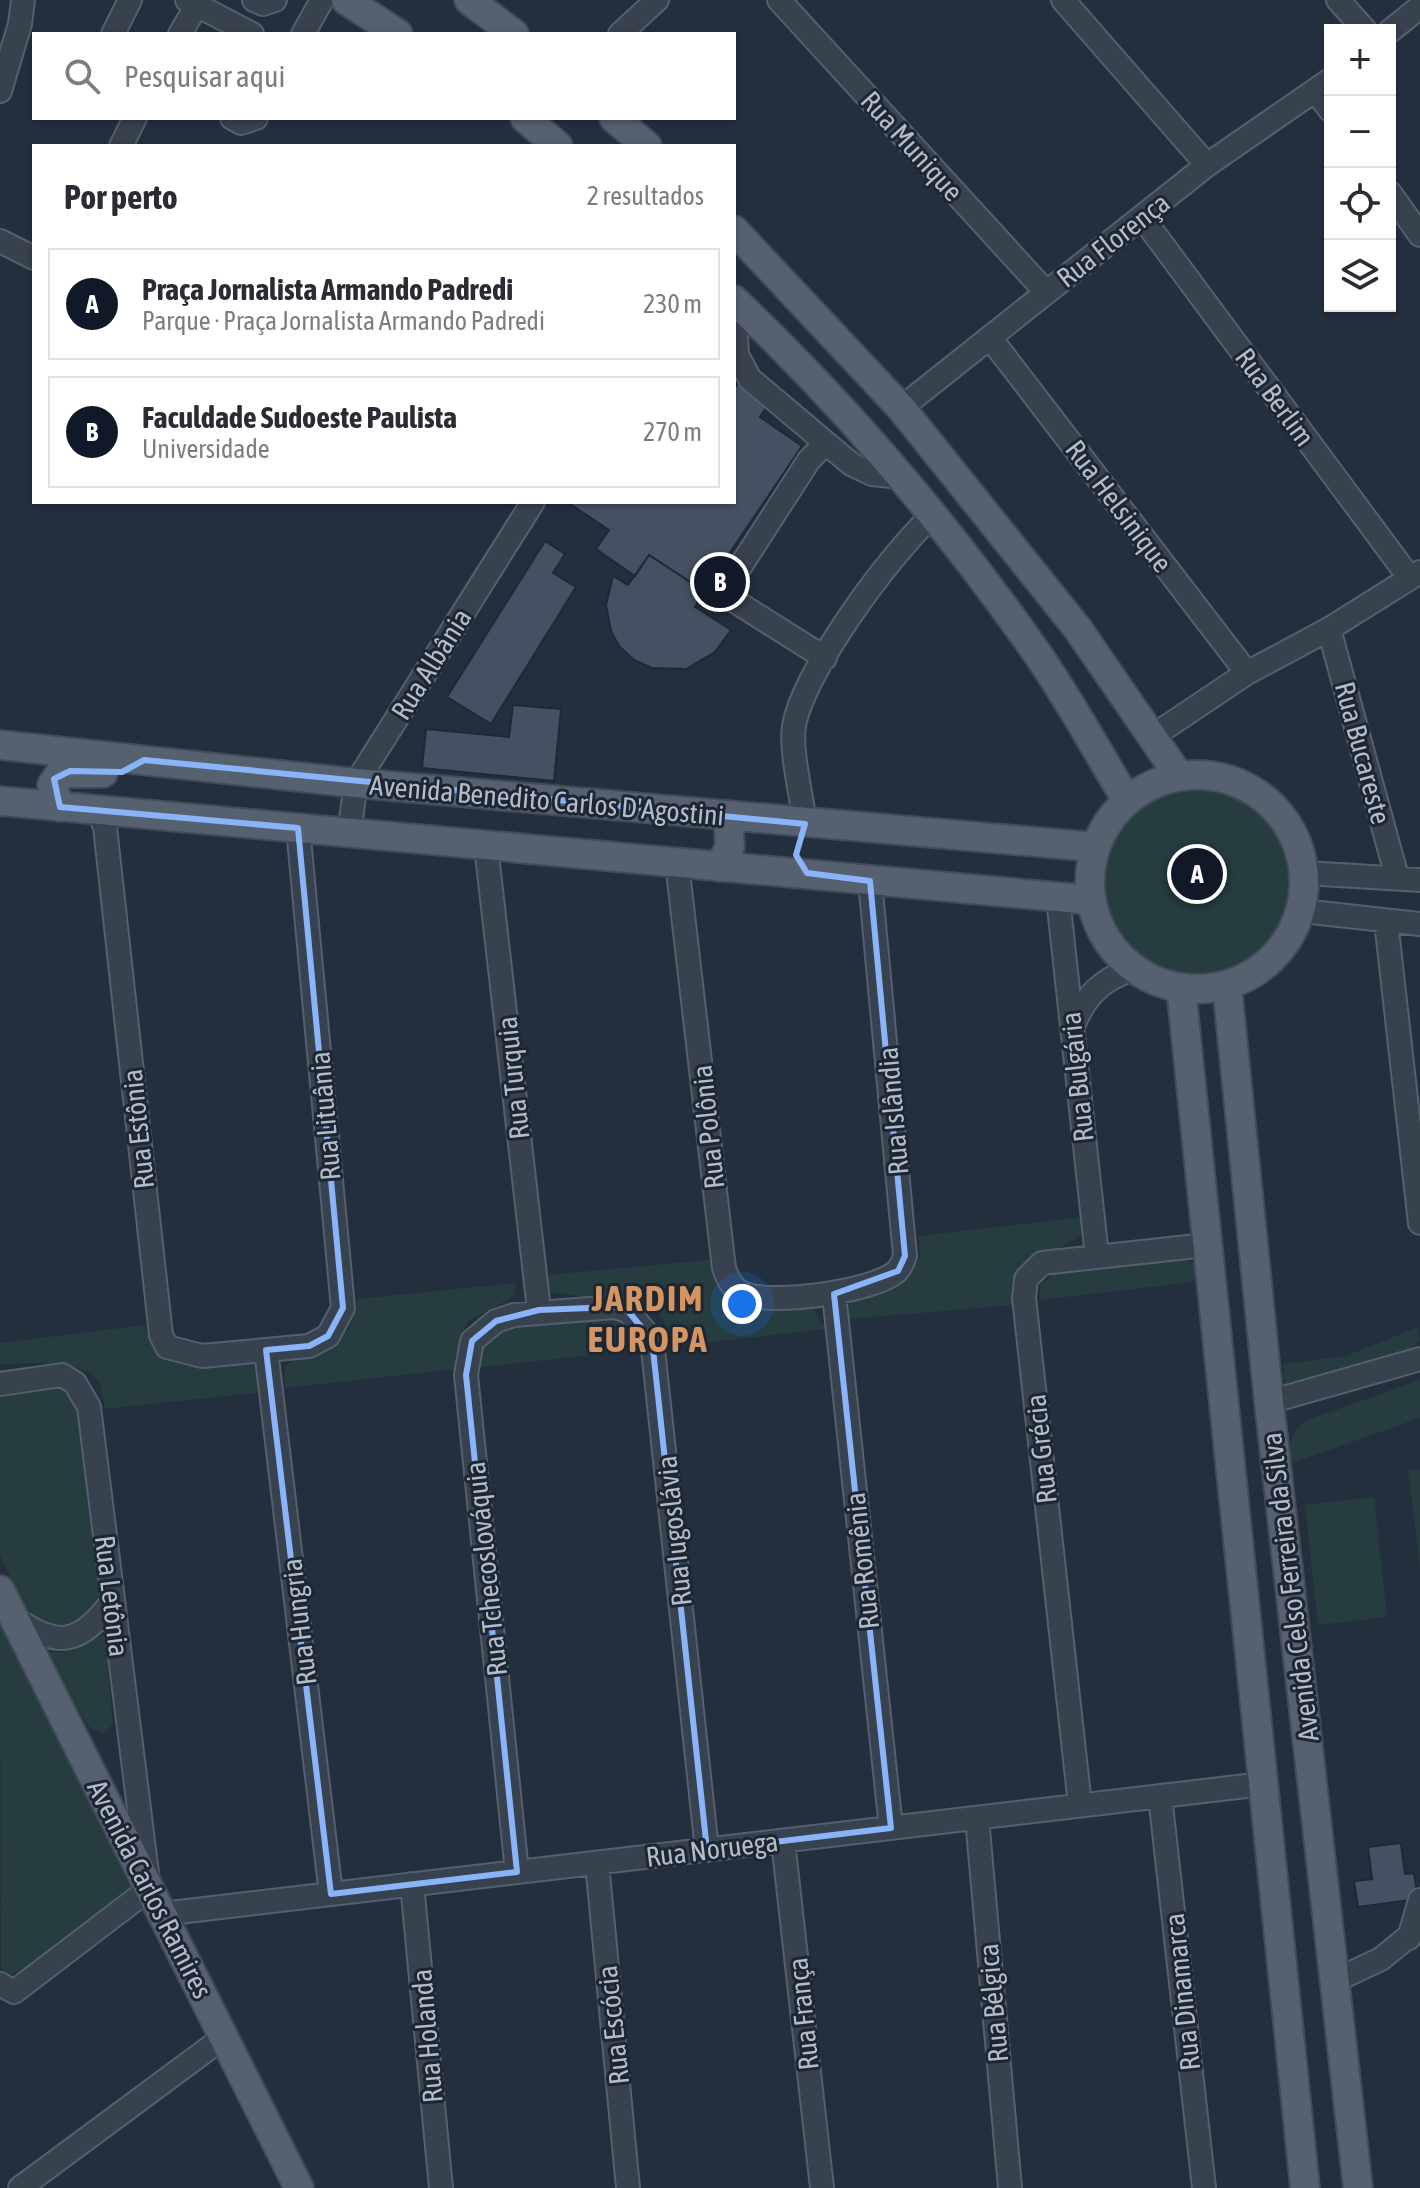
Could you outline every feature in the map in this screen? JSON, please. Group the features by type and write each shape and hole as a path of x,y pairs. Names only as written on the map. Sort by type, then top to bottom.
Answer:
{"main road":[{"path":"346,0 395,32"},
{"path":"469,0 511,32"},
{"path":"527,120 556,144"},
{"path":"616,120 643,144"},
{"path":"736,232 901,408 1078,629 1179,776"},
{"path":"736,302 798,360 932,516 1035,650 1126,799"},
{"path":"901,477 914,460 939,457"},
{"name":"Avenida Benedito Carlos D'Agostini","path":"0,745 356,783 1095,847"},
{"path":"60,807 52,785 60,773 122,772 133,770 144,760"},
{"path":"1179,776 1215,776 1249,787 1277,808 1297,838 1306,873 1302,911 1291,936 1274,958 1252,975 1227,986 1181,988 1156,981 1134,969 1114,950 1099,927 1091,900 1090,873 1095,847 1106,824 1126,799 1149,786 1179,776"},
{"name":"Avenida Benedito Carlos D'Agostini","path":"0,801 1091,900"},
{"path":"719,867 730,847 728,815"},
{"path":"805,824 796,839 796,855 807,873"},
{"name":"Avenida Celso Ferreira da Silva","path":"1227,986 1269,1402 1358,2188"},
{"name":"Avenida Celso Ferreira da Silva","path":"1181,988 1305,2188"},
{"path":"1236,1517 1251,1530 1269,1529 1279,1520 1282,1510"},
{"path":"1244,1610 1256,1594 1266,1589 1285,1593 1292,1602"},
{"name":"Avenida Carlos Ramires","path":"0,1590 299,2188"}],"street":[{"path":"0,91 20,24 23,0"},
{"path":"114,32 130,0"},
{"path":"254,0 263,4 275,0"},
{"path":"304,32 322,0"},
{"name":"Rua Munique","path":"779,0 1046,292"},
{"path":"1063,0 1207,165"},
{"path":"1338,0 1360,24"},
{"path":"181,32 192,2 248,32"},
{"path":"622,32 650,2"},
{"path":"1396,26 1420,7"},
{"name":"Rua Florença","path":"901,408 1207,165 1323,86"},
{"path":"122,144 134,120"},
{"path":"1396,201 1420,235"},
{"name":"Rua Berlim","path":"1142,217 1414,574"},
{"path":"0,241 32,257"},
{"name":"Rua Helsinique","path":"991,339 1247,673"},
{"path":"736,345 746,373 831,447 862,471 901,477"},
{"path":"825,658 733,600 729,591 731,581 809,460 821,448 831,447"},
{"name":"Rua Albânia","path":"349,833 356,783 526,504"},
{"path":"805,824 794,728 803,698 825,658 904,541 932,516"},
{"path":"1153,736 1247,673 1329,629 1414,574"},
{"name":"Rua Bucareste","path":"1329,629 1397,877"},
{"name":"Rua Estônia","path":"98,810 105,827 161,1335 167,1347 202,1356 266,1350"},
{"name":"Rua Lituânia","path":"266,1350 309,1346 328,1336 343,1308 298,828"},
{"name":"Rua Turquia","path":"486,846 539,1310"},
{"name":"Rua Polônia","path":"677,863 724,1268 730,1284 743,1294 763,1297 834,1294"},
{"path":"1306,873 1420,880"},
{"name":"Rua Islândia","path":"834,1294 887,1278 898,1271 905,1256 870,881"},
{"name":"Rua Bulgária","path":"1058,898 1097,1256"},
{"path":"1302,911 1420,924"},
{"path":"1386,921 1420,1223"},
{"path":"1072,1029 1080,1007 1098,985 1134,969"},
{"name":"Rua Grécia","path":"1080,1805 1024,1298 1026,1279 1042,1263 1206,1245"},
{"name":"Rua Romênia","path":"834,1294 891,1828"},
{"name":"Rua Iugoslávia","path":"539,1310 614,1307 628,1311 652,1340 707,1850"},
{"name":"Rua Tchecoslováquia","path":"517,1872 466,1375 472,1341 496,1321 539,1310"},
{"name":"Rua Hungria","path":"266,1350 331,1894"},
{"path":"1269,1402 1420,1359"},
{"name":"Rua Letônia","path":"0,1384 62,1375 75,1383 89,1407 149,1889"},
{"path":"14,1617 42,1636 77,1635 89,1629 112,1602"},
{"name":"Rua Noruega","path":"162,1914 1263,1784"},
{"name":"Rua Dinamarca","path":"1160,1796 1204,2188"},
{"name":"Rua Bélgica","path":"977,1818 1010,2188"},
{"name":"Rua França","path":"783,1841 822,2188"},
{"name":"Rua Escócia","path":"597,1863 628,2188"},
{"name":"Rua Holanda","path":"412,1884 441,2188"},
{"path":"0,1984 14,1992 149,1889"},
{"path":"1334,1981 1416,1938 1420,1900"},
{"path":"20,2188 224,2037"},
{"path":"0,2180 13,2188"}],"highlighted area":[{"path":"144,760 805,824 796,855 807,873 870,881 905,1256 898,1271 834,1294 891,1828 707,1850 652,1340 628,1311 614,1307 539,1310 496,1321 472,1341 466,1375 517,1872 331,1894 266,1350 309,1346 328,1336 343,1308 298,828 60,807 54,779 70,771 122,772"}],"green space":[{"path":"1197,789 1232,796 1262,816 1282,846 1289,881 1282,916 1262,946 1232,966 1197,973 1162,966 1132,946 1112,916 1105,881 1112,846 1132,816 1162,796"},
{"path":"1083,1217 1081,1234 1027,1261 1017,1284 1015,1305 849,1319 848,1307 855,1300 903,1273 920,1259 919,1236"},
{"path":"1171,1255 1196,1263 1201,1281 1040,1300 1040,1285 1065,1265"},
{"path":"710,1260 716,1279 724,1292 735,1301 762,1308 812,1308 826,1329 667,1347 665,1324 654,1306 554,1293 549,1291 546,1275"},
{"path":"516,1283 515,1294 467,1325 462,1334 457,1369 285,1388 284,1367 349,1329 358,1299"},
{"path":"615,1318 627,1328 638,1350 474,1368 482,1346 508,1326"},
{"path":"145,1325 151,1343 173,1362 204,1367 255,1365 261,1370 263,1392 105,1409 99,1383 82,1369 39,1363 0,1364 0,1343"},
{"path":"1418,1327 1420,1340 1401,1360 1285,1387 1283,1364 1346,1356"},
{"path":"1420,1380 1420,1418 1289,1464 1292,1439 1307,1420"},
{"path":"44,1385 65,1389 79,1404 101,1601 93,1613 73,1626 47,1625 27,1609 0,1556 0,1391"},
{"path":"1420,1469 1420,1569 1408,1470"},
{"path":"1374,1497 1387,1617 1318,1625 1305,1505"},
{"path":"0,1616 131,1886 122,1897 20,1972 1,1977"},
{"path":"105,1634 113,1724 103,1734 88,1726 44,1653 72,1651"}],"building":[{"path":"742,378 772,399 760,417 802,446 704,591 649,555 635,576 596,549 609,530 570,504 736,504 736,386"},
{"path":"545,541 565,554 553,573 576,587 491,724 447,697"},
{"path":"649,555 704,591 695,607 731,630 715,652 686,669 652,668 634,660 619,646 611,631 606,605 613,576 628,585"},
{"path":"513,705 561,709 554,781 422,768 426,729 509,737"},
{"path":"1401,1843 1405,1874 1414,1873 1418,1899 1358,1907 1354,1881 1372,1879 1368,1847"}],"place":[{"name":"Faculdade Sudoeste Paulista","path":"720,582"},
{"name":"Praça Jornalista Armando Padredi","path":"1197,874"}],"district":[{"name":"JARDIM EUROPA","path":"648,1318"}]}
